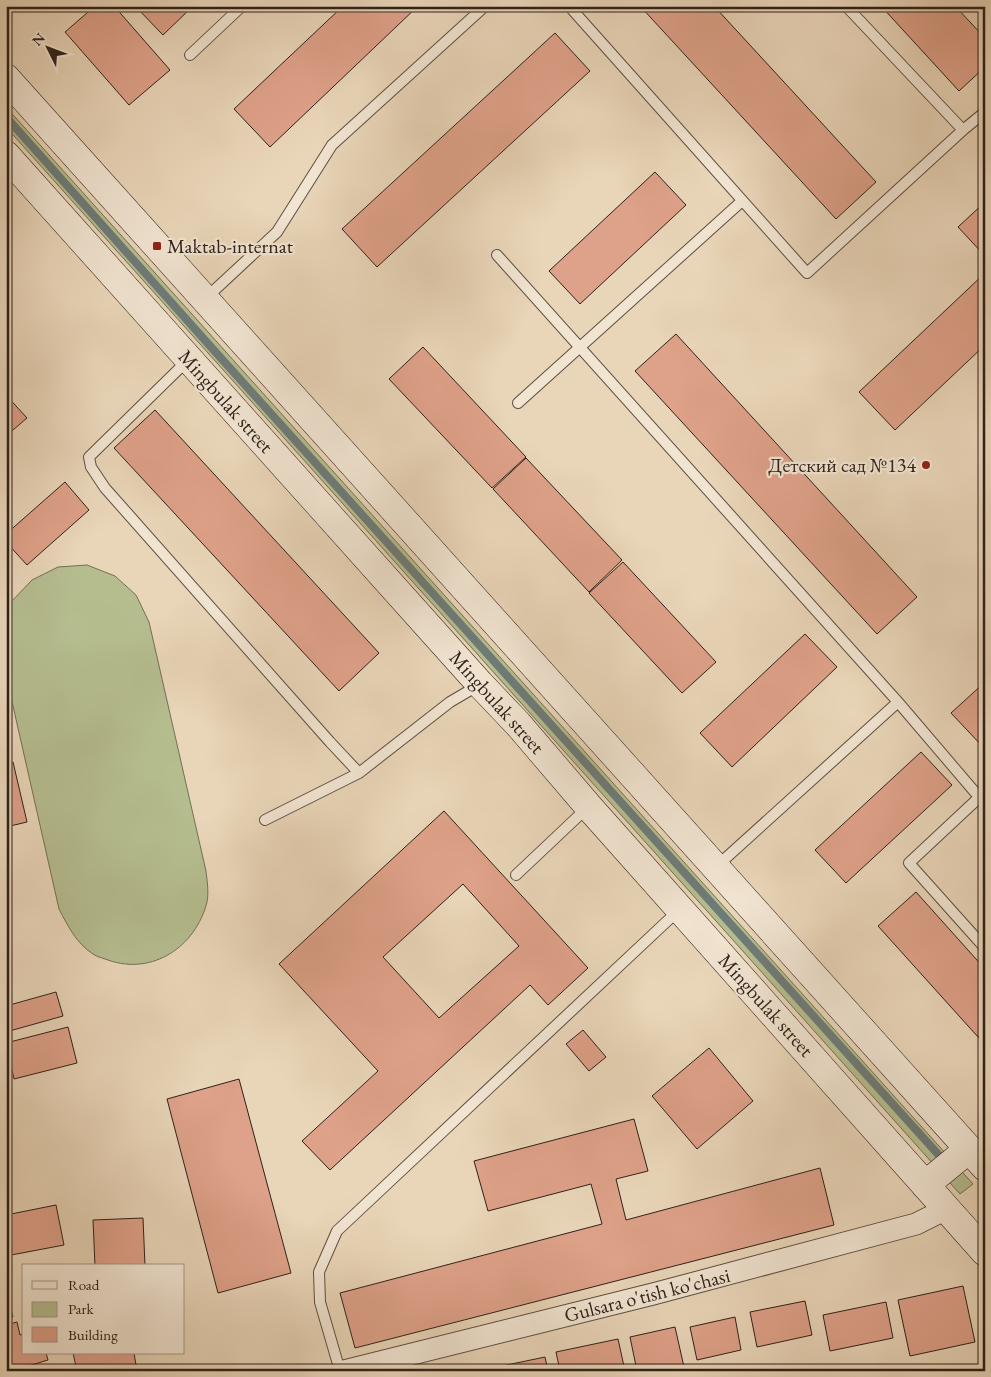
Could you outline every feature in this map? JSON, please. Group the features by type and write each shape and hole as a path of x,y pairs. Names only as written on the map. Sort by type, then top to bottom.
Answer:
{"main road":[{"path":"6,78 977,1158 925,1185"},
{"name":"Mingbulak street","path":"6,154 480,684 518,724 589,807 985,1252"}],"street":[{"name":"Gulsara o'tish ko'chasi","path":"342,1371 643,1297 916,1224 946,1209"}],"lane":[{"path":"190,55 242,6"},
{"path":"204,300 276,232 332,145 485,6"},
{"path":"569,6 807,273 985,112"},
{"path":"846,6 963,130"},
{"path":"518,404 742,200"},
{"path":"497,255 983,798 909,863 985,948"},
{"path":"189,359 88,457 91,467 105,488 359,773"},
{"path":"265,820 359,773 450,702 480,684"},
{"path":"716,867 898,702"},
{"path":"516,875 589,807"},
{"path":"342,1371 320,1302 319,1272 337,1231 680,909"}],"green space":[{"path":"6,107 973,1184 960,1194 6,127"},
{"path":"87,565 115,576 136,595 149,622 206,871 207,902 193,932 183,944 170,954 141,964 125,964 108,960 98,957 87,950 69,928 59,909 6,675 6,616 11,602 32,580 58,567"}],"building":[{"path":"95,6 114,6 170,70 129,105 65,32"},
{"path":"135,6 193,6 163,35"},
{"path":"343,6 418,6 270,147 234,109"},
{"path":"640,6 714,6 876,182 836,219"},
{"path":"881,6 955,6 985,38 985,67 959,91"},
{"path":"555,33 590,71 377,267 342,229"},
{"path":"655,172 686,205 580,304 549,271"},
{"path":"985,202 985,256 958,227"},
{"path":"985,273 985,345 895,430 859,392"},
{"path":"676,334 917,597 877,634 635,371"},
{"path":"423,347 526,457 492,488 389,379"},
{"path":"6,395 27,418 6,436"},
{"path":"155,410 379,653 339,691 114,448"},
{"path":"526,458 622,560 589,592 493,489"},
{"path":"65,482 89,510 27,565 6,542 6,534"},
{"path":"623,562 716,662 682,693 589,593"},
{"path":"805,634 837,667 732,767 700,733"},
{"path":"985,682 985,745 983,747 951,713"},
{"path":"921,752 952,785 846,883 815,850"},
{"path":"13,762 27,822 6,827 6,763"},
{"path":"444,811 588,968 548,1005 530,985 330,1170 302,1141 378,1071 279,964","holes":["463,884 519,946 439,1018 383,957"]},
{"path":"916,892 985,969 985,1030 978,1037 878,926"},
{"path":"56,992 63,1016 6,1032 6,1006"},
{"path":"68,1027 77,1063 14,1079 6,1043"},
{"path":"583,1030 606,1057 589,1071 566,1044"},
{"path":"985,1030 985,1045 978,1037"},
{"path":"709,1048 753,1101 697,1149 652,1096"},
{"path":"239,1079 291,1273 218,1293 167,1099"},
{"path":"634,1119 648,1171 616,1179 626,1220 820,1168 834,1225 355,1348 340,1293 602,1224 591,1184 488,1211 474,1161"},
{"path":"56,1205 64,1245 6,1256 6,1215"},
{"path":"143,1218 145,1264 95,1264 93,1220"},
{"path":"963,1286 975,1342 910,1356 898,1300"},
{"path":"6,1291 13,1317 6,1319"},
{"path":"805,1301 812,1335 757,1347 750,1312"},
{"path":"886,1302 893,1338 830,1351 823,1315"},
{"path":"735,1317 741,1350 697,1360 690,1327"},
{"path":"17,1322 20,1335 22,1334 22,1354 46,1354 48,1360 12,1371 6,1371 6,1325"},
{"path":"675,1327 684,1367 665,1371 637,1371 630,1337"},
{"path":"618,1339 625,1371 560,1371 556,1352"},
{"path":"73,1354 134,1354 137,1371 77,1371"},
{"path":"545,1357 548,1371 503,1371 502,1366"}],"waterway":[{"path":"6,117 945,1162"}],"place":[{"name":"Maktab-internat","path":"157,246"},
{"name":"Детский сад №134","path":"926,465"}]}
